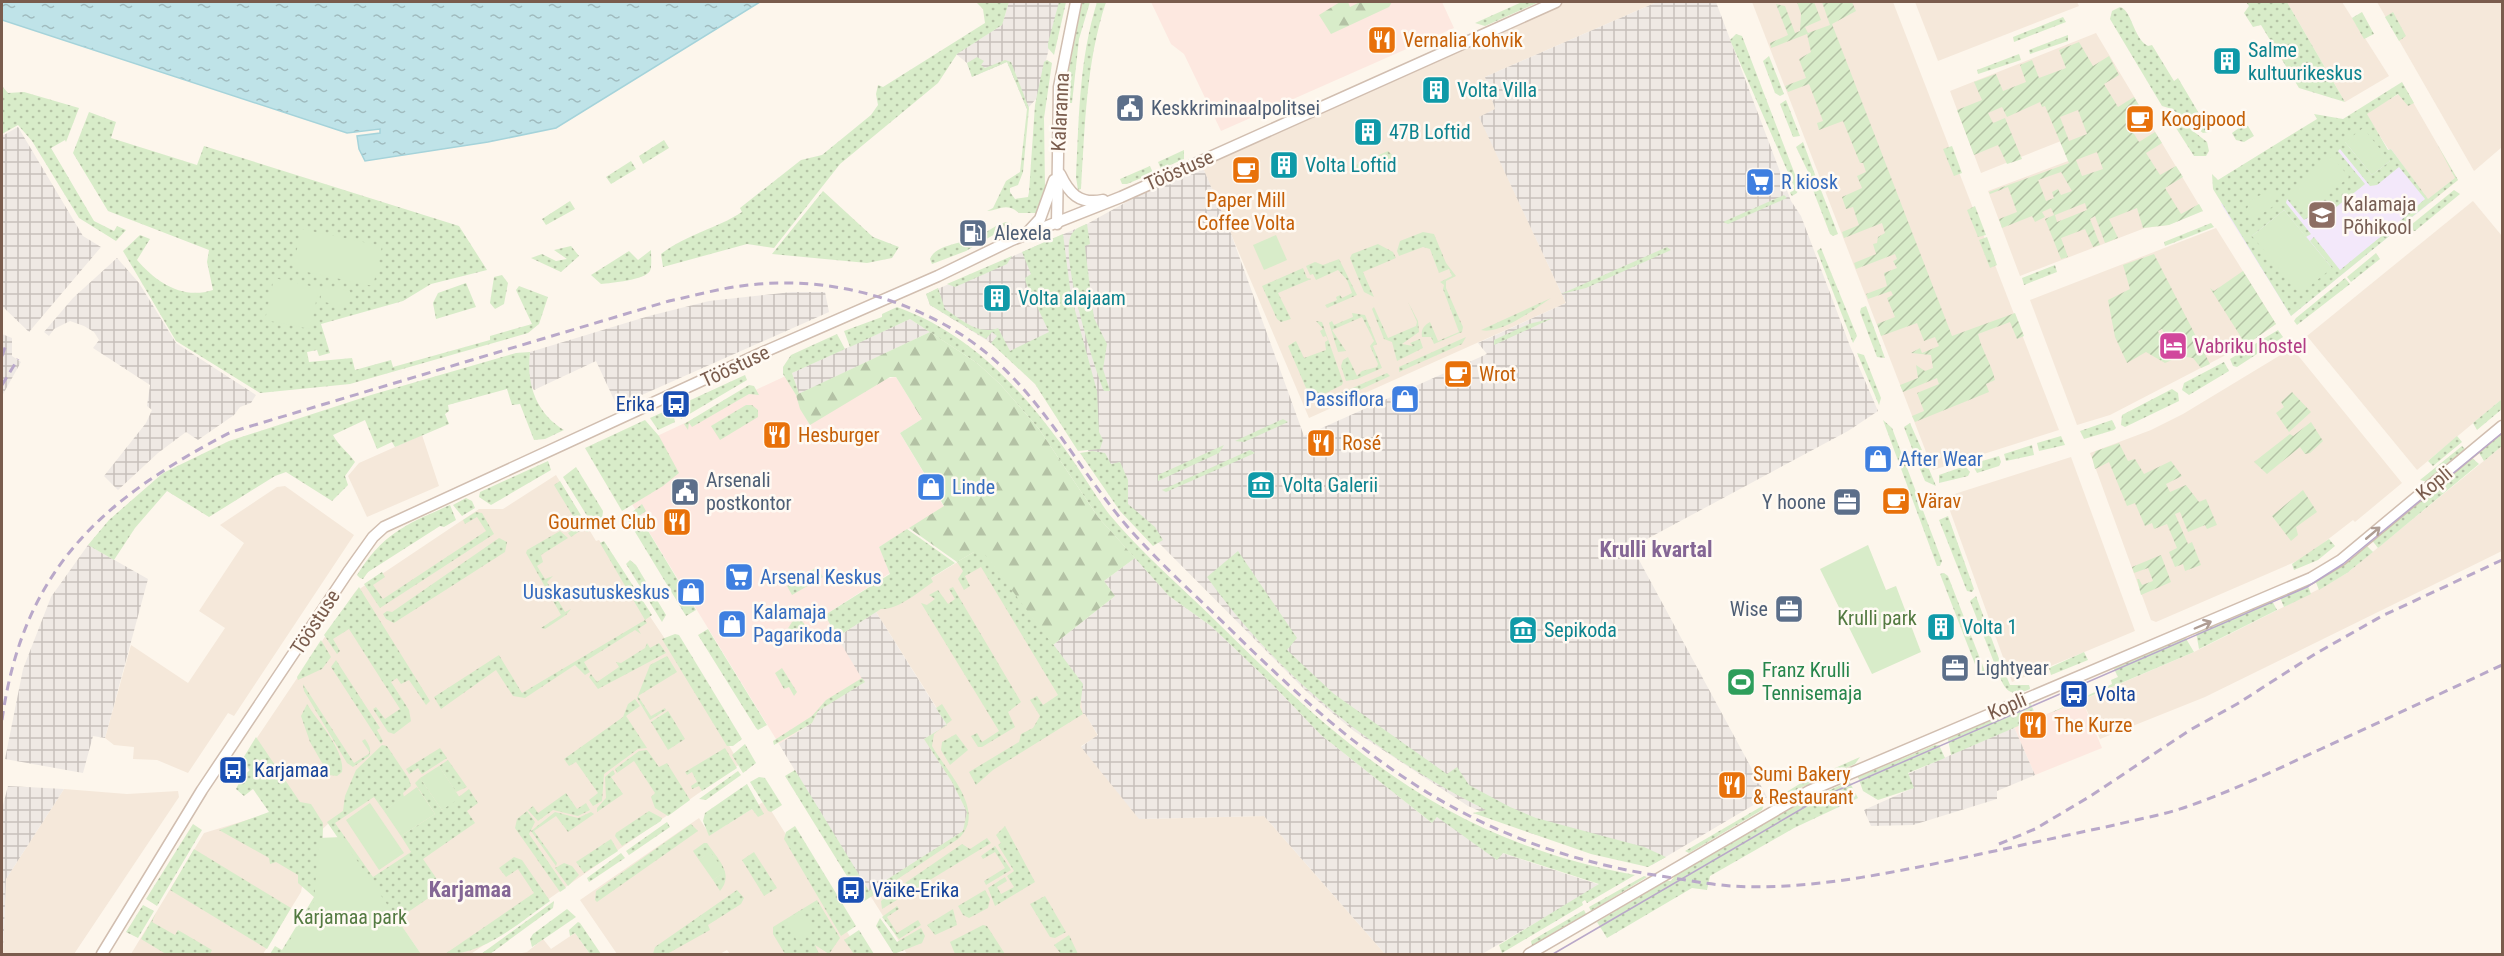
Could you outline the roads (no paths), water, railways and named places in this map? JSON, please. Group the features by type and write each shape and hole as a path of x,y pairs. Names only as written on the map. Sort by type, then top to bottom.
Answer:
{"street":[{"name":"Kalaranna","path":"1057,224 1059,87 1076,2"},
{"name":"Tööstuse","path":"102,954 202,790 348,572 373,537 384,527 757,354 938,276 1025,235 1121,197 1556,2"},
{"path":"1058,168 1070,194 1081,199 1098,201 1121,197"},
{"path":"1025,235 1040,219 1049,200 1058,168"},
{"name":"Kopli","path":"1529,954 1793,799 2148,645 2159,644 2220,618 2328,569 2502,426"}],"water":[{"path":"2,2 760,2 556,128 488,142 365,161 359,149 357,136 380,133 380,129 347,133 2,20"}],"tram line":[{"path":"1553,954 1822,797 2307,587 2343,564 2502,433"}],"railway":[{"path":"2,720 13,667 28,621 50,580 76,544 107,513 144,484 185,457 231,432 669,301 732,287 770,283 799,283 856,291 911,308 962,335 988,354 1032,399 1106,500 1151,552 1277,675 1371,754 1419,787 1469,816 1524,840 1583,859 1648,874 1732,886 1791,886 1821,883 1913,868 2159,815 2238,787 2502,665"},
{"path":"2,356 6,345"},
{"path":"2,385 18,359"},
{"path":"1999,844 2035,829 2089,797 2190,730 2382,616 2502,560"}],"place":[{"name":"Vernalia kohvik","path":"1382,40"},
{"name":"Salme kultuurikeskus","path":"2227,61"},
{"name":"Volta Villa","path":"1436,90"},
{"name":"Keskkriminaalpolitsei","path":"1130,108"},
{"name":"Koogipood","path":"2140,119"},
{"name":"47B Loftid","path":"1368,132"},
{"name":"Volta Loftid","path":"1284,165"},
{"name":"Paper Mill Coffee Volta","path":"1246,170"},
{"name":"R kiosk","path":"1760,182"},
{"name":"Kalamaja Põhikool","path":"2322,215"},
{"name":"Alexela","path":"973,233"},
{"name":"Volta alajaam","path":"997,298"},
{"name":"Vabriku hostel","path":"2173,346"},
{"name":"Wrot","path":"1458,374"},
{"name":"Passiflora","path":"1405,399"},
{"name":"Erika","path":"676,404"},
{"name":"Hesburger","path":"777,435"},
{"name":"Rosé","path":"1321,443"},
{"name":"After Wear","path":"1878,459"},
{"name":"Volta Galerii","path":"1261,485"},
{"name":"Linde","path":"931,487"},
{"name":"Arsenali postkontor","path":"685,492"},
{"name":"Värav","path":"1896,501"},
{"name":"Y hoone","path":"1847,502"},
{"name":"Gourmet Club","path":"677,522"},
{"name":"Arsenal Keskus","path":"739,577"},
{"name":"Uuskasutuskeskus","path":"691,592"},
{"name":"Wise","path":"1789,609"},
{"name":"Kalamaja Pagarikoda","path":"732,624"},
{"name":"Volta 1","path":"1941,627"},
{"name":"Sepikoda","path":"1523,630"},
{"name":"Lightyear","path":"1955,668"},
{"name":"Franz Krulli Tennisemaja","path":"1741,682"},
{"name":"Volta","path":"2074,694"},
{"name":"The Kurze","path":"2033,725"},
{"name":"Karjamaa","path":"233,770"},
{"name":"Sumi Bakery & Restaurant","path":"1732,785"},
{"name":"Väike-Erika","path":"851,890"}],"district":[{"name":"Krulli kvartal","path":"1656,549"},
{"name":"Karjamaa","path":"470,889"}],"park label":[{"name":"Krulli park","path":"1877,618"},
{"name":"Karjamaa park","path":"350,917"}]}
